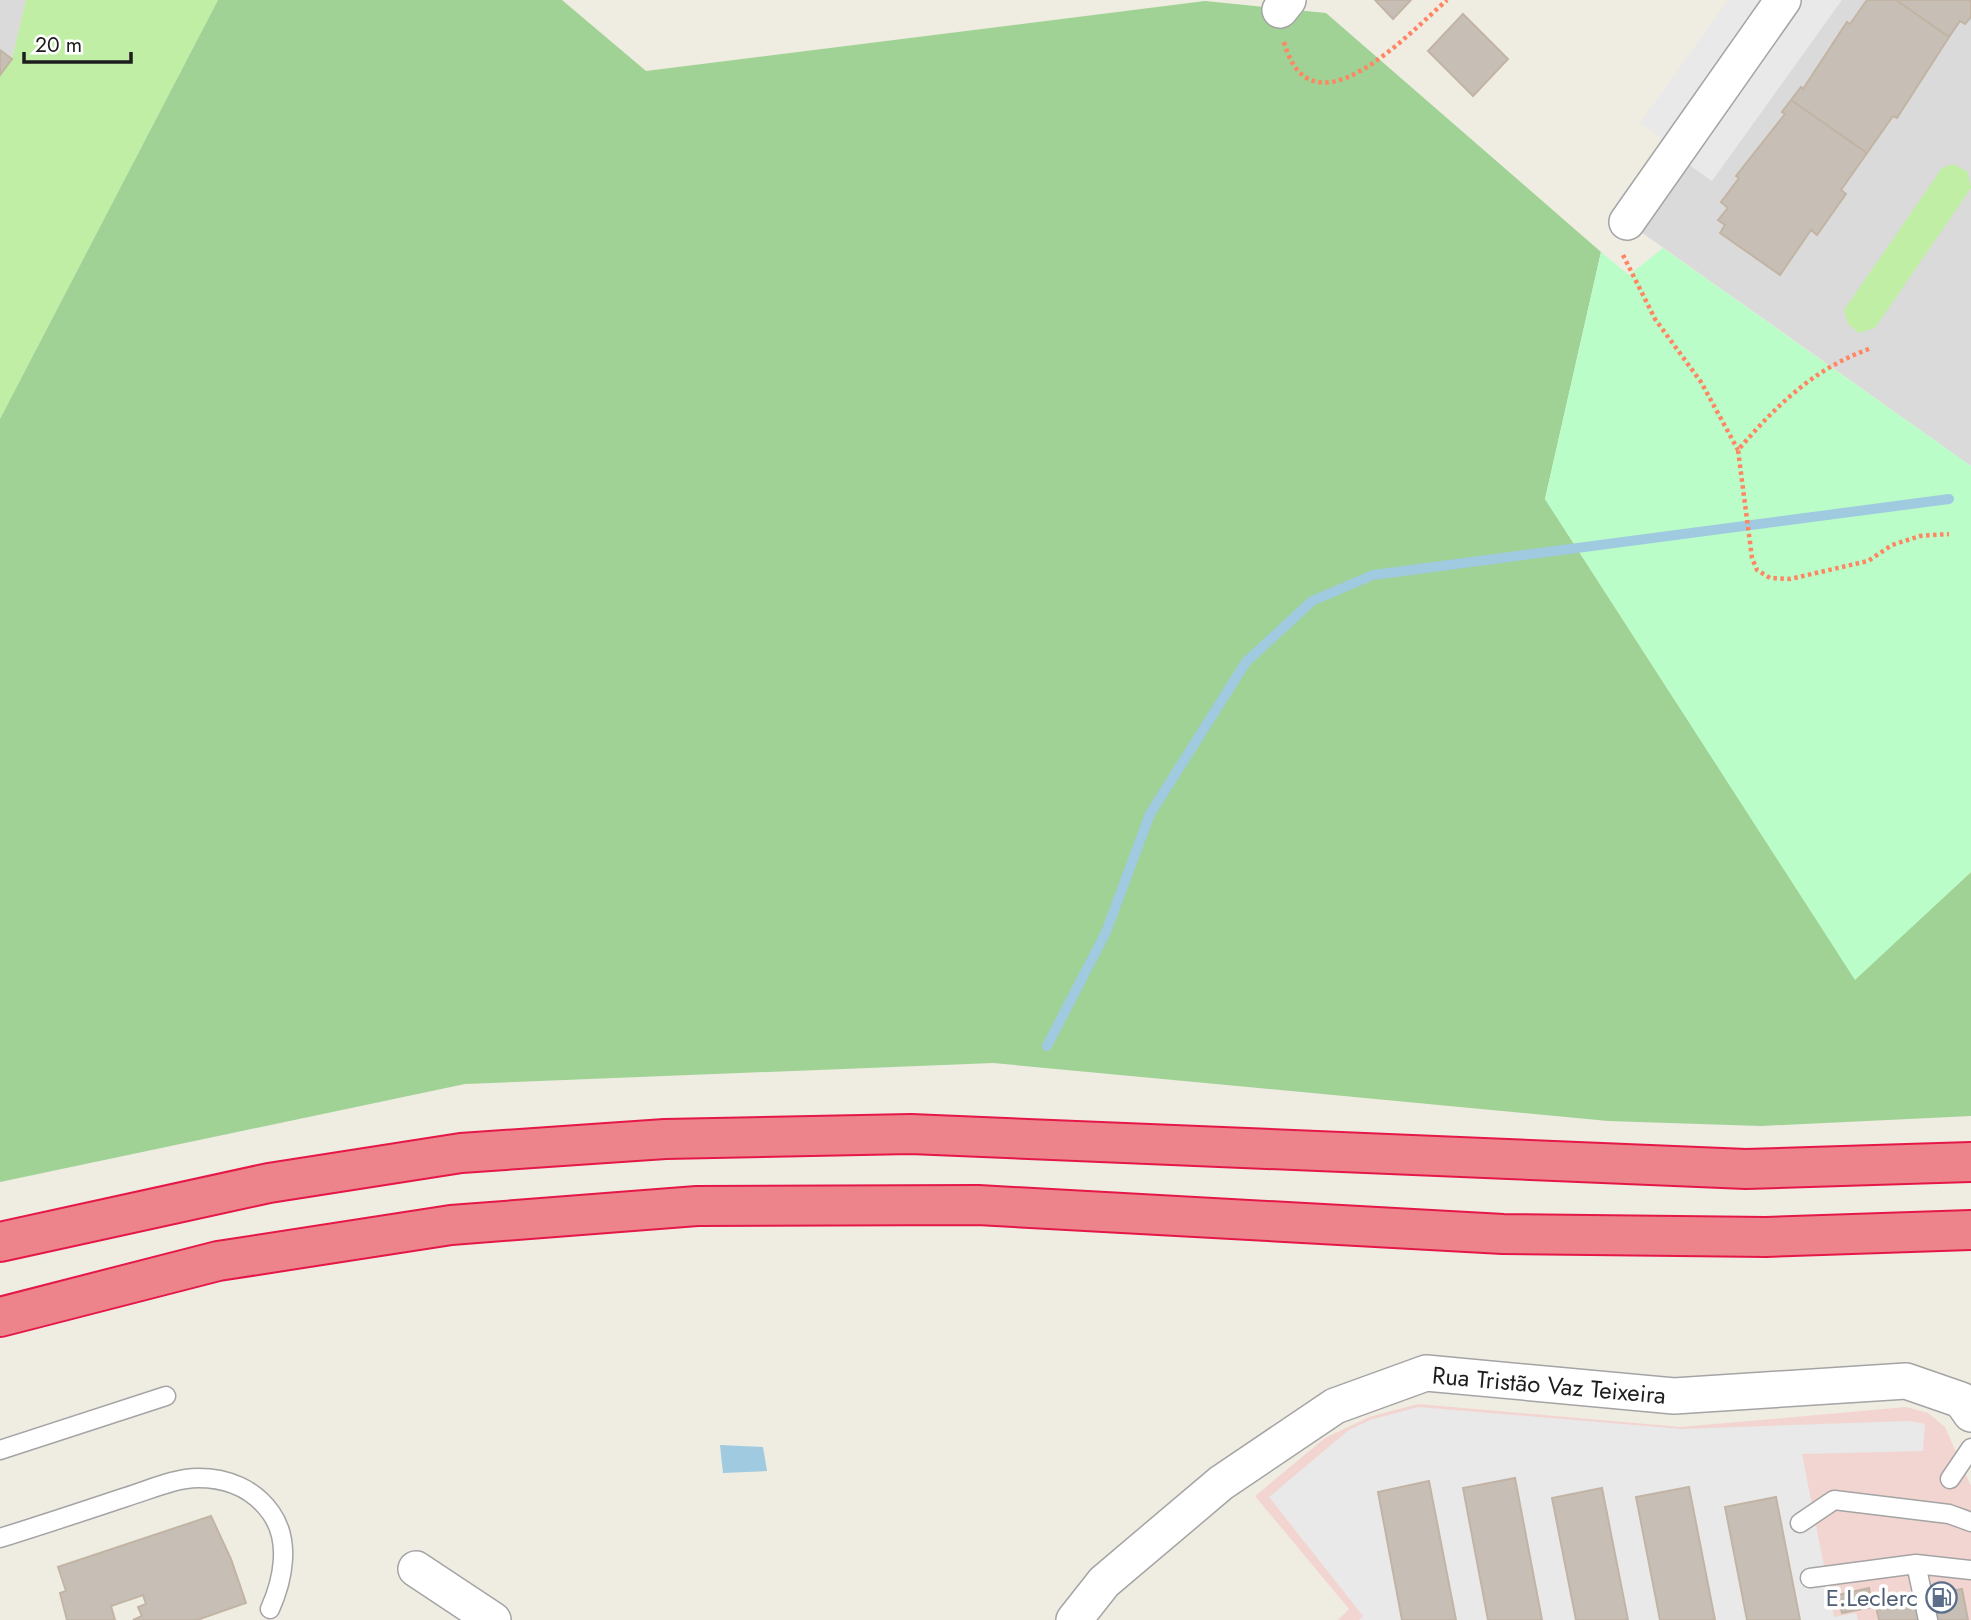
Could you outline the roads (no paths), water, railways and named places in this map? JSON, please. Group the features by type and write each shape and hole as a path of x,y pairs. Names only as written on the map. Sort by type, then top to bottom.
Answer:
{"highway":[{"path":"0,1242 269,1183 420,1159 461,1153 665,1139 911,1134 1746,1169 1971,1162"},
{"path":"0,1317 218,1261 451,1225 697,1206 978,1205 1503,1234 1766,1237 1971,1230"}],"street":[{"path":"1624,236 1783,0"},
{"name":"Rua Tristão Vaz Teixeira","path":"1074,1620 1104,1582 1221,1483 1335,1406 1426,1373 1674,1396 1906,1381 1961,1400 1971,1414"},
{"path":"416,1569 493,1620"}],"lane":[{"path":"0,1450 166,1396"},
{"path":"1971,1448 1950,1479 1971,1477"},
{"path":"0,1538 163,1485 197,1478 233,1482 261,1499 277,1521 283,1550 282,1583 270,1609"},
{"path":"1800,1523 1834,1500 1949,1514 1971,1522"},
{"path":"1949,1514 1971,1510"},
{"path":"1810,1577 1916,1564 1971,1570"},
{"path":"1916,1564 1928,1620"}],"water":[{"path":"720,1445 763,1447 767,1471 723,1473"}],"waterway":[{"path":"1047,1046 1106,932 1150,814 1246,662 1312,601 1373,575 1949,499"}],"place":[{"name":"E.Leclerc","path":"1941,1597"}]}
